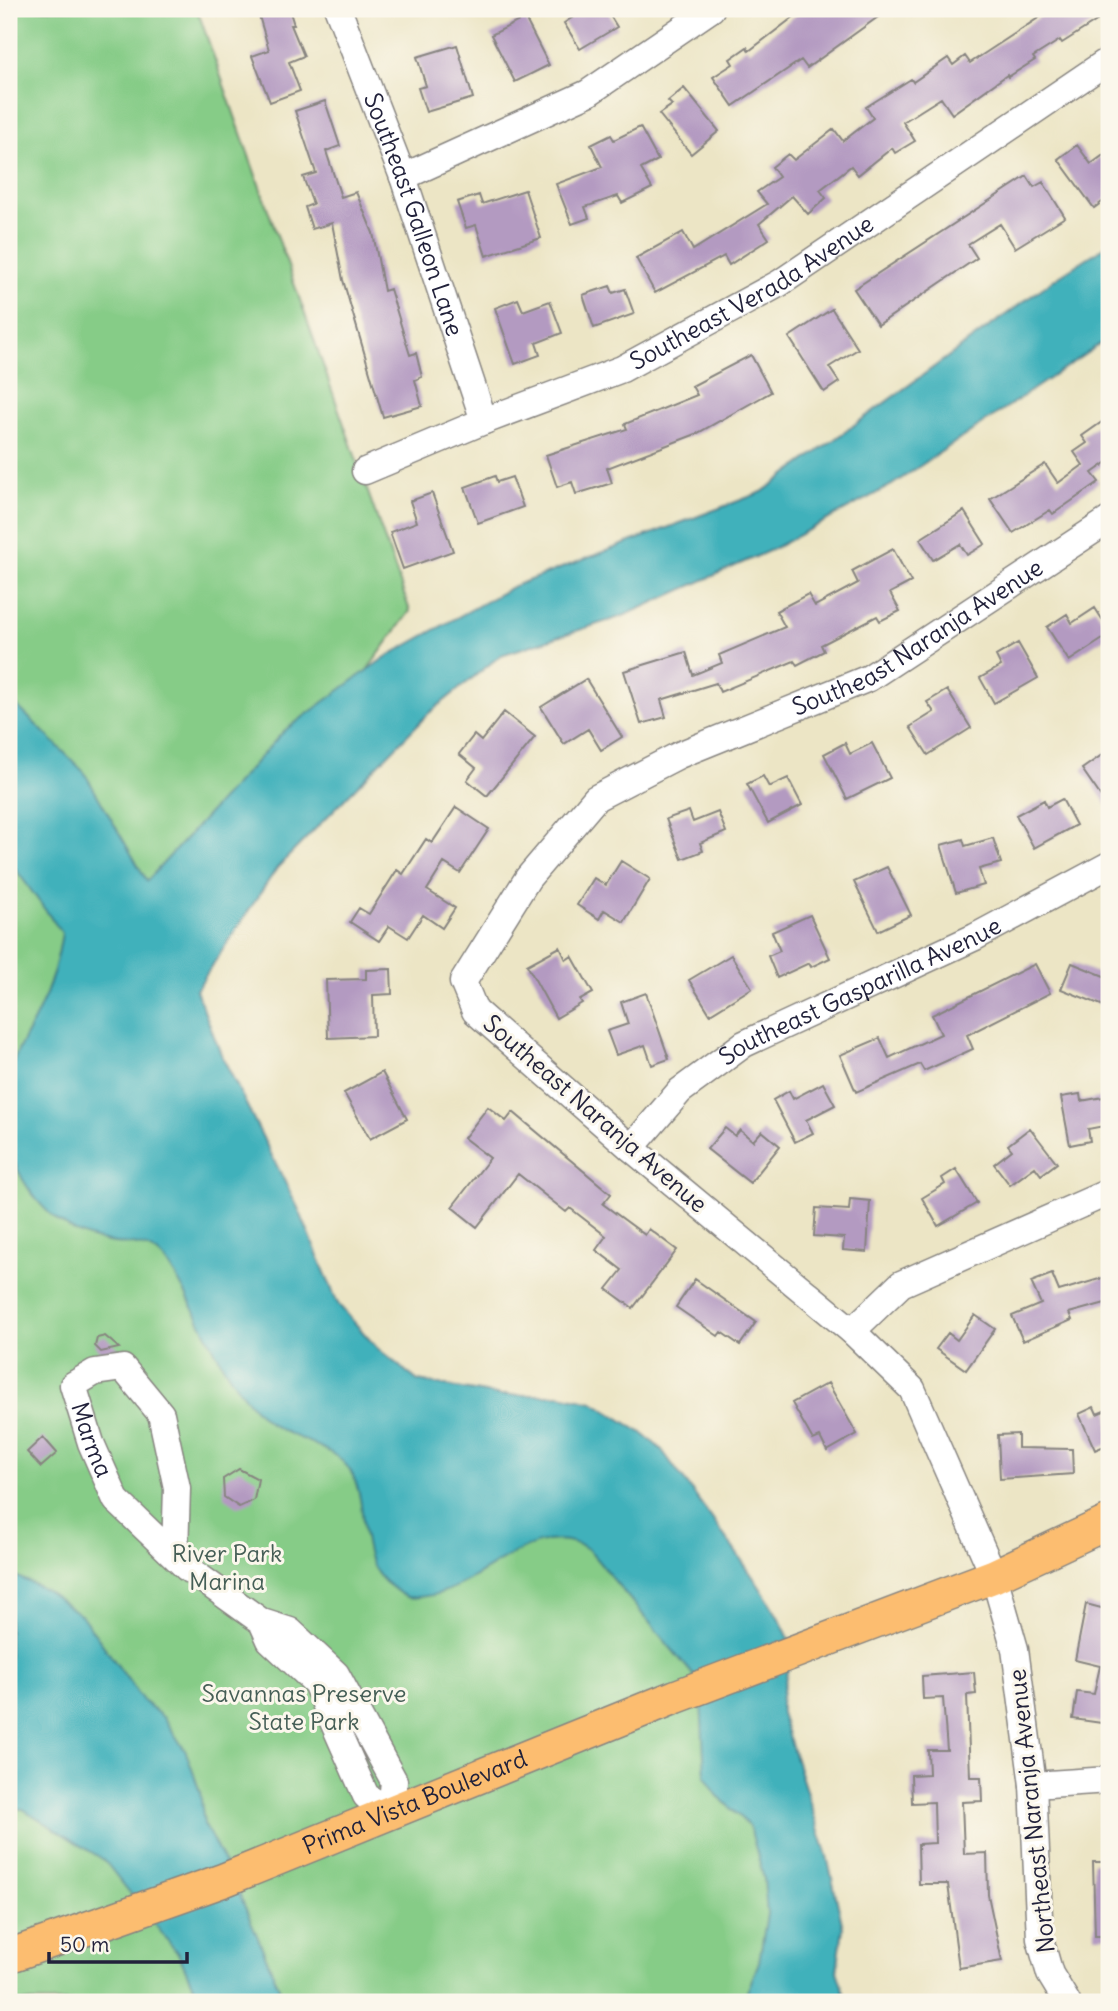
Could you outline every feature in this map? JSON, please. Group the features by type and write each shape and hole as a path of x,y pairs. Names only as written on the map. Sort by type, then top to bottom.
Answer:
{"main road":[{"name":"Prima Vista Boulevard","path":"9,1956 224,1880 675,1698 994,1576 1109,1522"}],"street":[{"name":"Southeast Galleon Lane","path":"338,9 403,177 484,421"},
{"path":"403,177 588,93 711,9"},
{"name":"Southeast Verada Avenue","path":"365,471 484,421 622,369 780,283 1109,60"},
{"name":"Southeast Naranja Avenue","path":"994,1576 912,1389 852,1331 631,1148 475,1011 463,982 528,878 596,798 679,755 869,678 1109,520"},
{"name":"Southeast Gasparilla Avenue","path":"631,1148 680,1091 744,1045 975,937 1109,865"},
{"path":"852,1331 901,1284 990,1247 1109,1192"},
{"name":"Marma","path":"175,1553 177,1488 160,1414 123,1368 94,1372 73,1385 95,1453 116,1500 175,1553 187,1568 262,1622 289,1632 336,1674 350,1728 394,1781 391,1812"},
{"name":"Northeast Naranja Avenue","path":"994,1576 1015,1649 1025,1710 1040,1939 1050,1973 1067,2002"},
{"path":"1032,1785 1109,1780"}],"green space":[{"name":"Savannas Preserve State Park","path":"9,9 197,9 410,611 277,794 114,1009 286,1351 721,1609 785,2002 9,2002"}],"water":[{"path":"1109,244 1109,338 892,485 771,550 623,616 501,655 428,714 277,868 196,990 221,1054 299,1210 338,1304 377,1348 418,1381 496,1395 560,1395 593,1402 642,1433 662,1450 712,1518 754,1578 784,1628 790,1644 790,1653 781,1713 827,1856 843,1928 837,1971 847,2002 743,2002 759,1962 767,1914 764,1879 750,1827 717,1795 705,1776 700,1683 588,1549 568,1541 549,1541 510,1555 453,1588 420,1597 401,1595 380,1577 372,1564 367,1550 361,1502 351,1472 334,1455 276,1427 252,1406 227,1372 168,1264 148,1248 103,1241 75,1231 40,1204 23,1179 10,1148 9,1078 18,1052 47,991 62,933 9,860 9,698 84,772 147,881 284,731 384,658 514,586 762,492 1059,276"},
{"path":"9,1573 44,1589 82,1616 144,1702 164,1718 186,1752 200,1792 204,1824 234,1881 285,2002 200,2002 179,1955 104,1860 23,1809 9,1808"}],"building":[{"path":"257,9 289,9 294,25 291,25 304,56 289,62 300,91 270,102 252,56 269,50"},
{"path":"586,9 606,9 617,27 580,49 564,23"},
{"path":"804,9 889,9 807,68 801,60 733,106 713,77 733,64 730,59 747,47 749,51"},
{"path":"1052,9 1109,9 1109,13 1062,43 1060,40 1033,57 1035,60 1008,77 1007,75 952,114 941,98 903,122 915,141 895,153 892,148 858,175 851,166 820,190 826,198 808,214 792,196 759,224 769,239 729,265 724,256 655,293 636,258 683,232 693,250 767,204 757,192 779,177 772,167 788,154 794,160 834,129 843,141 873,118 866,107 911,79 913,82 948,58 953,65 965,56 970,63"},
{"path":"525,18 549,65 515,82 491,35"},
{"path":"457,45 473,98 426,112 418,88 426,86 417,57"},
{"path":"684,88 719,131 691,154 659,114 672,105 668,101"},
{"path":"325,101 340,146 326,151 341,197 356,192 373,233 384,291 390,289 410,355 416,353 422,377 415,380 422,406 383,417 343,280 332,223 312,229 305,207 313,204 303,177 316,173 295,111"},
{"path":"640,127 658,160 641,169 652,188 622,203 618,196 585,207 589,218 572,224 556,184 602,167 591,145 611,135 614,140"},
{"path":"1077,145 1091,164 1109,151 1109,197 1094,208 1058,159"},
{"path":"1027,176 1034,187 1043,182 1065,217 1015,248 1000,224 968,244 977,258 878,325 854,289"},
{"path":"525,190 541,238 486,256 476,225 466,228 457,202 479,195 482,204"},
{"path":"610,286 613,293 625,289 634,314 594,328 583,295"},
{"path":"518,299 523,311 550,301 562,333 536,343 540,355 515,364 495,308"},
{"path":"832,309 858,349 829,367 839,382 824,392 789,337"},
{"path":"751,355 771,392 696,434 607,468 612,483 576,494 572,482 557,487 546,455 627,429 625,424 697,395 692,386"},
{"path":"1109,417 1109,461 1092,473 1099,482 1053,514 1050,510 1013,533 990,499 1045,464 1058,483 1083,465 1074,452 1087,443 1082,436"},
{"path":"495,476 497,482 512,477 523,507 478,523 465,487"},
{"path":"432,493 453,551 403,569 390,532 417,522 410,501"},
{"path":"964,511 985,544 967,555 960,544 933,560 920,539"},
{"path":"893,549 911,582 890,593 900,611 880,621 877,616 821,645 824,651 797,665 794,661 720,692 716,683 661,700 666,717 641,724 624,671 686,652 693,675 722,663 719,655 785,627 776,611 808,594 815,606 858,583 852,571"},
{"path":"1095,608 1109,630 1109,635 1069,661 1047,627 1067,614 1072,623"},
{"path":"1018,643 1038,678 994,703 980,678 1001,666 996,656"},
{"path":"586,679 622,737 601,750 588,729 564,744 541,707"},
{"path":"947,690 971,728 928,755 910,727 934,712 927,702"},
{"path":"504,712 535,737 487,796 467,780 476,768 459,754 474,735 481,741"},
{"path":"845,743 850,754 872,743 890,778 847,799 824,754"},
{"path":"1109,750 1109,808 1082,769"},
{"path":"763,776 769,787 788,778 802,805 768,823 747,784"},
{"path":"1062,799 1076,825 1034,848 1016,815 1044,800 1047,807"},
{"path":"456,807 489,829 460,873 444,863 427,890 455,908 442,928 423,915 408,938 389,926 379,941 350,922 359,908 369,914 397,870 403,874 426,839 432,843"},
{"path":"689,811 693,822 718,812 726,832 700,843 703,851 682,859 666,819"},
{"path":"993,838 1001,863 979,869 984,885 956,893 941,845 963,839 965,846"},
{"path":"621,861 650,879 624,922 604,910 599,919 577,905 594,878 606,885"},
{"path":"887,867 911,915 878,931 854,882"},
{"path":"810,915 830,958 811,967 809,963 777,978 768,956 780,951 772,932"},
{"path":"560,947 566,960 572,956 593,993 580,1000 582,1003 556,1018 527,965"},
{"path":"731,955 752,988 710,1014 689,980"},
{"path":"1072,963 1109,978 1109,1008 1061,989"},
{"path":"1035,964 1050,993 967,1035 973,1049 924,1071 920,1064 856,1092 840,1055 880,1038 889,1058 941,1034 932,1015"},
{"path":"391,969 392,994 373,995 374,1036 328,1038 326,980 366,979 366,970"},
{"path":"646,993 669,1059 652,1065 645,1045 616,1055 607,1031 628,1024 621,1002"},
{"path":"382,1072 407,1119 370,1139 344,1093"},
{"path":"823,1083 835,1105 806,1120 813,1133 795,1142 773,1100 789,1091 793,1099"},
{"path":"1080,1094 1081,1101 1109,1096 1109,1125 1088,1129 1090,1141 1070,1145 1061,1097"},
{"path":"488,1107 506,1121 513,1112 611,1194 603,1204 645,1235 649,1229 677,1250 633,1308 607,1289 622,1270 596,1250 606,1236 570,1208 566,1212 518,1174 477,1227 452,1207 490,1158 464,1138"},
{"path":"725,1128 735,1136 740,1130 753,1141 762,1131 780,1146 750,1183 707,1149"},
{"path":"1030,1128 1057,1163 1041,1175 1035,1167 1010,1185 994,1164 1012,1150 1008,1145"},
{"path":"956,1169 977,1203 938,1226 922,1198 945,1184 942,1178"},
{"path":"850,1199 870,1201 867,1252 843,1250 844,1238 814,1236 816,1208 849,1210"},
{"path":"1052,1274 1059,1291 1109,1276 1109,1302 1069,1313 1072,1320 1023,1341 1012,1316 1041,1304 1031,1282"},
{"path":"695,1279 756,1322 740,1345 721,1332 718,1336 676,1307"},
{"path":"975,1315 995,1329 966,1370 936,1349 948,1333 957,1340"},
{"path":"105,1336 119,1348 101,1352 95,1346 97,1338"},
{"path":"828,1383 857,1434 827,1451 820,1437 813,1440 792,1403"},
{"path":"1094,1407 1097,1414 1109,1409 1109,1444 1095,1450 1079,1414"},
{"path":"1018,1434 1018,1448 1072,1449 1073,1474 1000,1479 998,1435"},
{"path":"43,1437 57,1453 41,1467 27,1452"},
{"path":"239,1469 258,1479 254,1500 239,1507 224,1497 223,1479"},
{"path":"1086,1604 1109,1610 1109,1724 1073,1719 1077,1692 1094,1694 1100,1666 1075,1660"},
{"path":"974,1672 976,1694 967,1695 970,1777 981,1777 982,1801 962,1802 964,1854 987,1853 988,1895 1002,1961 959,1968 948,1884 919,1884 918,1844 935,1843 934,1802 912,1803 911,1775 929,1774 928,1750 947,1750 943,1698 923,1699 922,1676"},
{"path":"1093,1862 1109,1862 1109,1936 1095,1936"}],"park label":[{"name":"River Park Marina","path":"227,1568"}]}
